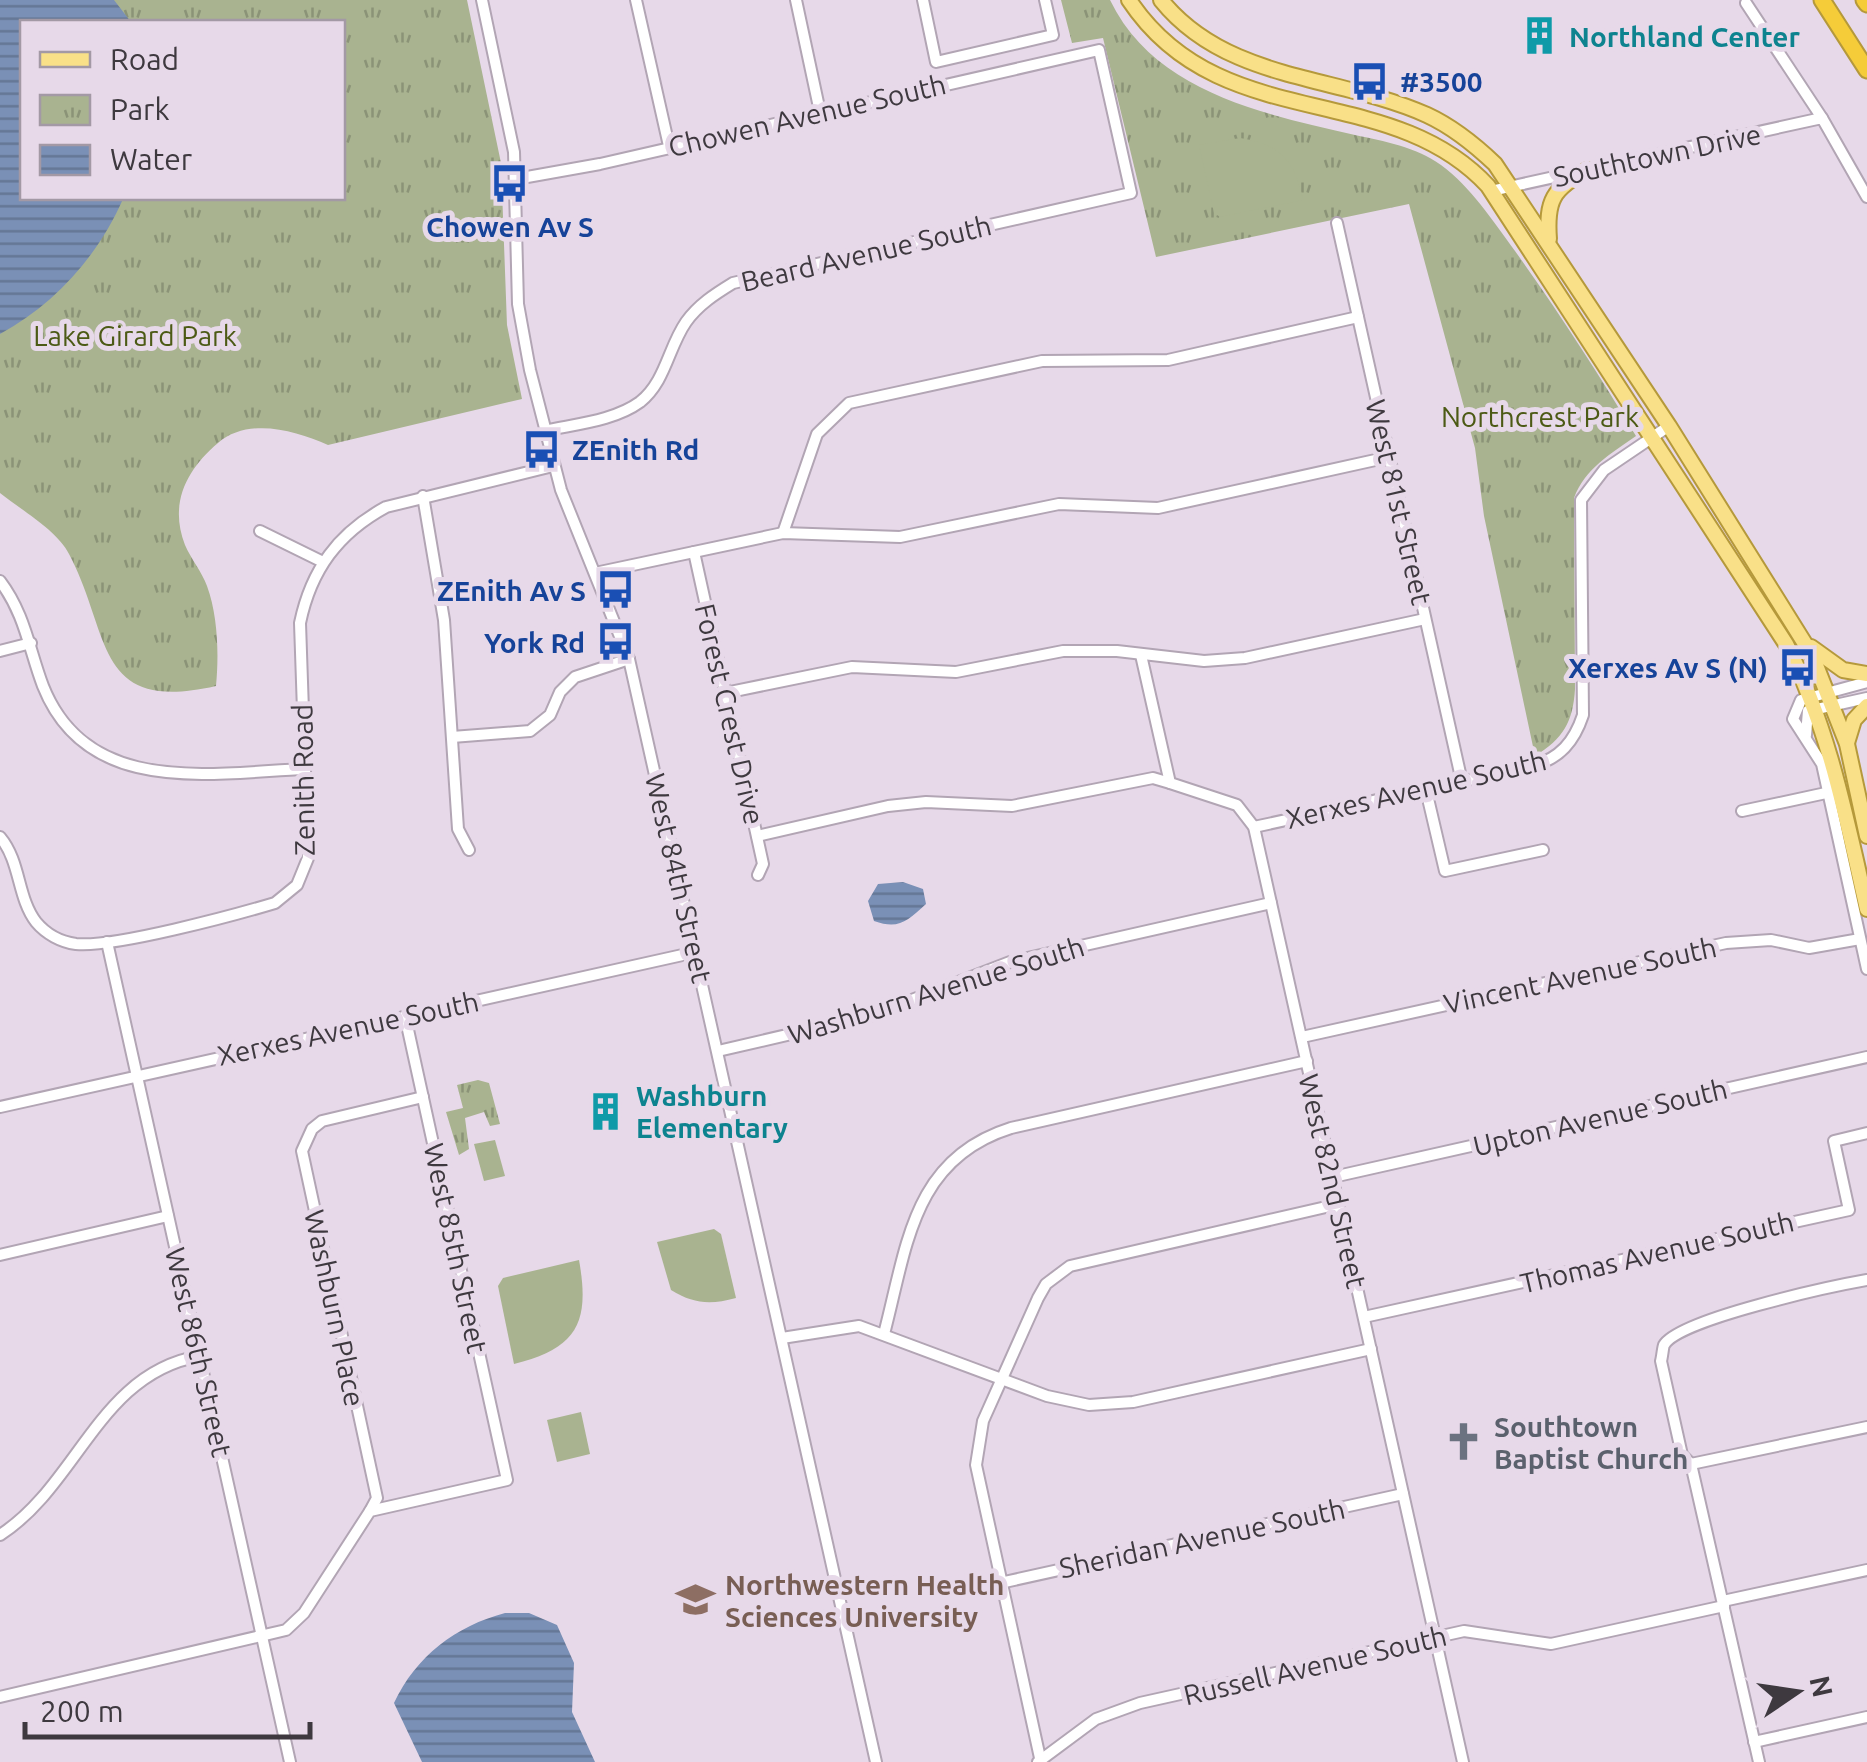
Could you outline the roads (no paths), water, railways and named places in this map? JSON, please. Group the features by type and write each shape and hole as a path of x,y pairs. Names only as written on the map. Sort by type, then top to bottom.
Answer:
{"highway":[{"path":"1822,0 1867,70"}],"main road":[{"path":"1130,0 1160,39 1209,74 1236,86 1432,142 1472,169 1491,191 1786,644 1814,702 1867,909"},
{"path":"1163,1 1190,30 1243,61 1427,115 1465,136 1511,186 1669,426 1804,642 1832,697 1867,836"},
{"path":"1549,245 1549,198 1559,186 1587,170"},
{"path":"1804,642 1843,670 1867,678"},
{"path":"1846,744 1854,720 1867,706"}],"street":[{"name":"West 84th Street","path":"482,0 507,110 516,179 518,304 544,431 553,466 629,660 876,1762"},
{"path":"636,0 668,146"},
{"path":"796,0 820,112"},
{"path":"923,0 936,62 1053,35 1045,0"},
{"path":"1746,3 1822,118 1867,197"},
{"name":"Chowen Avenue South","path":"516,179 600,164 1099,50 1131,193"},
{"name":"Southtown Drive","path":"1491,191 1822,118"},
{"name":"Beard Avenue South","path":"544,431 608,416 638,403 660,380 685,323 699,307 733,283 1131,193"},
{"name":"West 81st Street","path":"1337,222 1462,782"},
{"path":"783,532 816,434 849,403 1042,361 1168,360 1358,317"},
{"name":"Xerxes Avenue South","path":"1254,828 1547,762 1560,754 1578,731 1583,703 1581,500 1594,478 1669,426"},
{"path":"595,572 783,532 900,537 1058,504 1158,508 1389,456"},
{"name":"Zenith Road","path":"0,837 12,854 24,897 38,925 64,942 107,942 261,907 286,895 304,872 308,858 300,623 305,598 323,562 364,519 422,496 553,466"},
{"path":"422,496 444,620 458,830 469,850"},
{"path":"260,531 323,562"},
{"name":"Forest Crest Drive","path":"694,552 763,864 758,875"},
{"path":"0,581 24,620 54,707 69,728 107,758 153,774 305,769"},
{"path":"725,693 852,667 956,672 1063,652 1204,661 1244,658 1425,619"},
{"path":"0,650 31,644"},
{"path":"1141,654 1170,783"},
{"path":"452,737 517,734 542,724 575,677 629,660"},
{"path":"1867,678 1832,697 1794,708 1794,719 1822,764 1867,969"},
{"path":"1832,697 1867,698"},
{"path":"542,724 549,734"},
{"path":"757,836 907,803 1012,806 1153,778 1238,805 1254,828"},
{"path":"1426,790 1445,871 1543,850"},
{"path":"1742,812 1826,793"},
{"name":"West 82nd Street","path":"1254,828 1463,1762"},
{"name":"Washburn Avenue South","path":"718,1051 873,1016 1010,962 1271,903"},
{"name":"Vincent Avenue South","path":"1302,1037 1726,942 1771,940 1808,948 1860,939"},
{"name":"West 86th Street","path":"107,942 290,1762"},
{"name":"Xerxes Avenue South","path":"0,1107 696,952"},
{"name":"West 85th Street","path":"370,1510 507,1480 405,1016"},
{"name":"Upton Avenue South","path":"1333,1177 1867,1057"},
{"path":"884,1334 923,1198 935,1178 968,1146 1012,1128 1307,1062"},
{"name":"Washburn Place","path":"370,1510 377,1498 302,1151 312,1129 333,1117 424,1097"},
{"name":"Thomas Avenue South","path":"1364,1317 1848,1210 1834,1140 1867,1132"},
{"path":"1039,1760 976,1465 983,1421 1046,1284 1070,1266 1338,1204"},
{"path":"0,1255 168,1216"},
{"path":"1759,1762 1691,1464 1682,1455 1661,1360 1663,1346 1673,1337 1719,1317 1867,1280"},
{"path":"782,1338 847,1325 884,1334 1068,1402 1111,1406 1371,1349"},
{"path":"0,1535 37,1502 128,1388 164,1365 200,1356"},
{"path":"1691,1464 1867,1427"},
{"name":"Sheridan Avenue South","path":"1000,1583 1404,1494"},
{"path":"0,1697 262,1637 296,1623 370,1510"},
{"name":"Russell Avenue South","path":"1039,1760 1076,1732 1117,1710 1482,1630 1532,1644 1551,1644 1867,1570"},
{"path":"1754,1742 1867,1717"}],"water":[{"path":"0,0 114,0 129,20 20,20 20,200 123,200 101,240 73,277 39,308 0,334"},
{"path":"903,882 923,889 926,904 902,922 890,925 874,921 868,901 878,884"},
{"path":"505,1613 529,1613 557,1625 574,1663 572,1712 595,1762 422,1762 394,1703 403,1686 439,1645 470,1626"}],"place":[{"name":"Northland Center","path":"1539,36"},
{"name":"#3500","path":"1370,81"},
{"name":"Chowen Av S","path":"510,183"},
{"name":"ZEnith Rd","path":"542,449"},
{"name":"ZEnith Av S","path":"616,590"},
{"name":"York Rd","path":"615,642"},
{"name":"Xerxes Av S (N)","path":"1798,667"},
{"name":"Washburn Elementary","path":"606,1111"},
{"name":"Southtown Baptist Church","path":"1464,1442"},
{"name":"Northwestern Health Sciences University","path":"695,1600"}],"park label":[{"name":"Lake Girard Park","path":"135,335"},
{"name":"Northcrest Park","path":"1540,416"}]}
